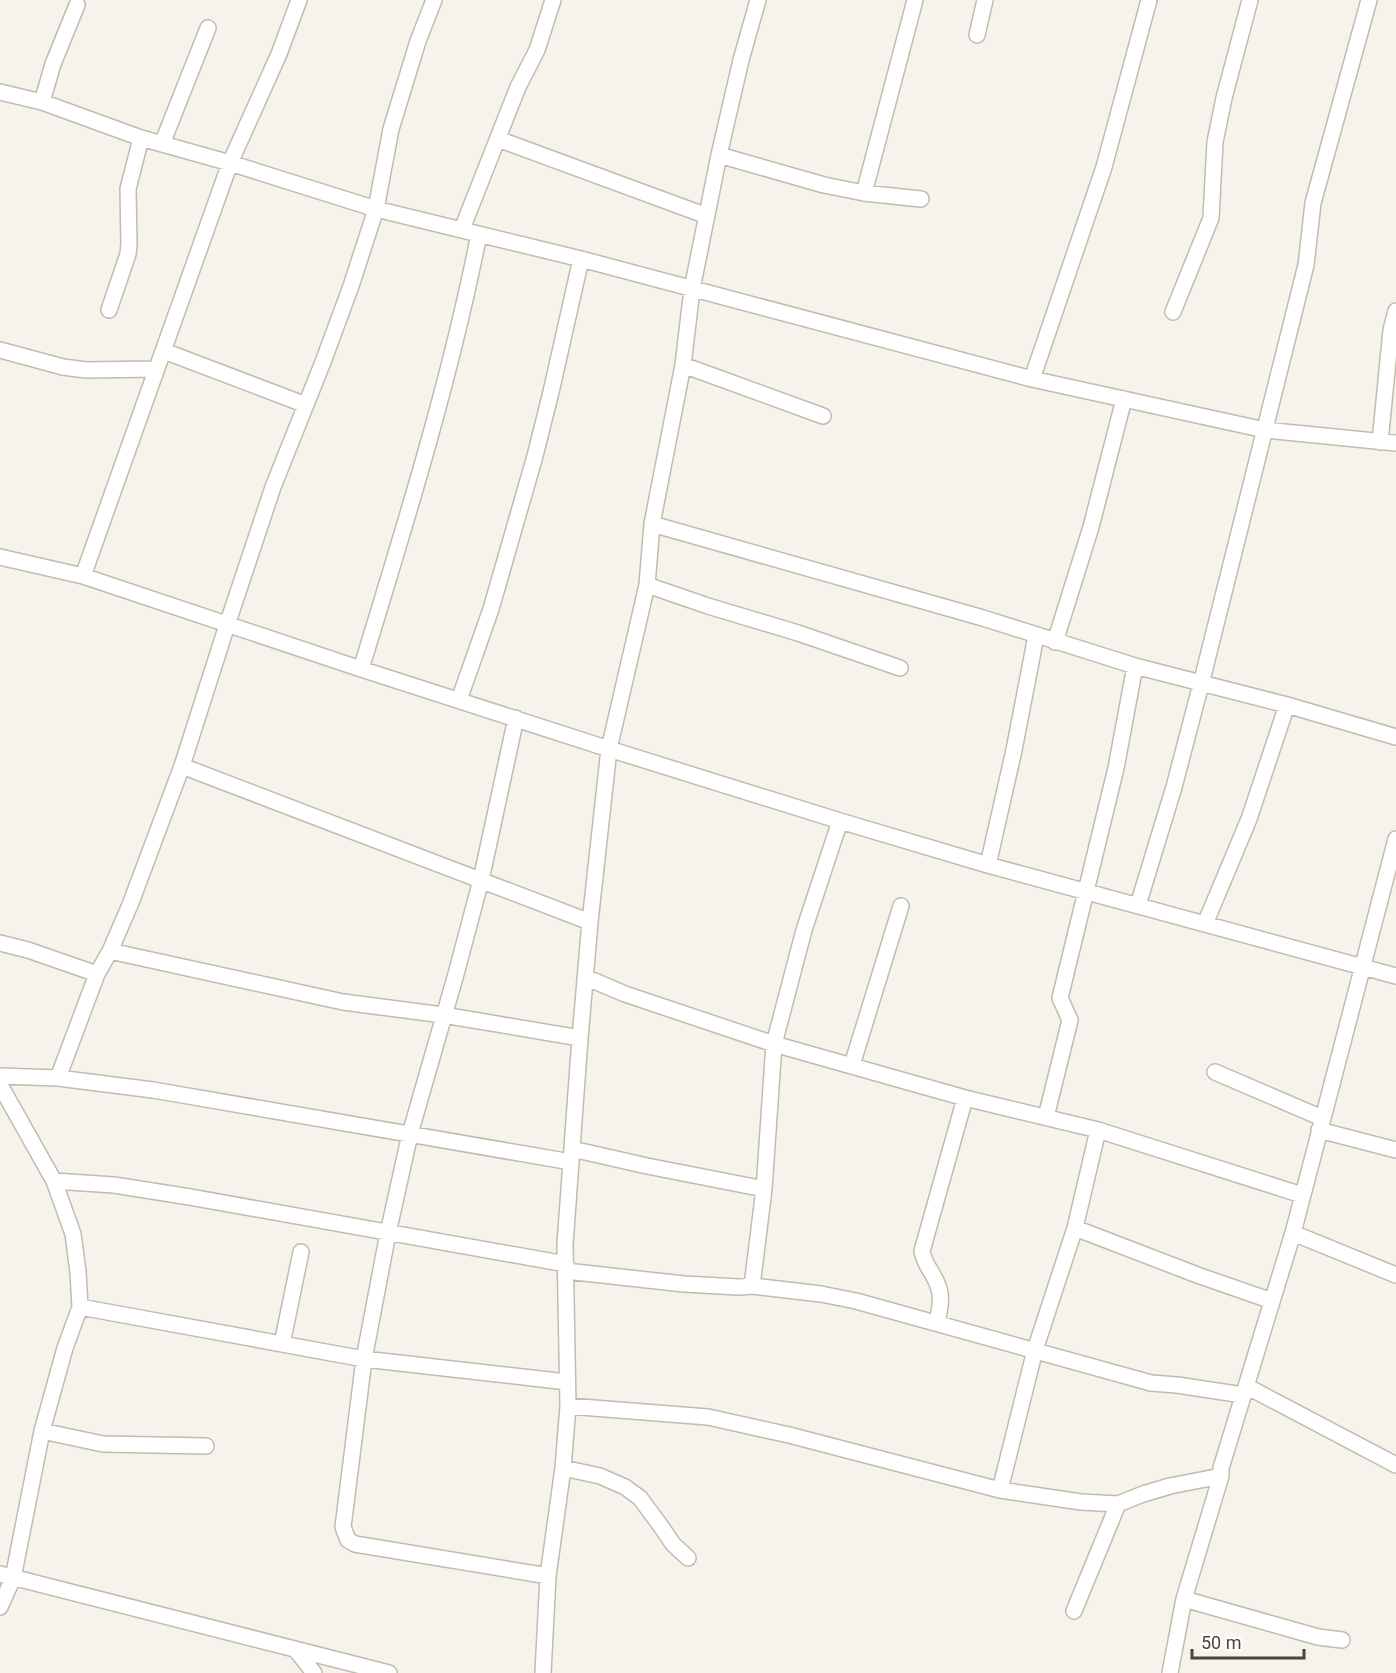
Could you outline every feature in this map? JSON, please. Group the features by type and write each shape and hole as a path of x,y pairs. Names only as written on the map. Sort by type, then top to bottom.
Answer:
{"street":[{"path":"83,576 230,163 270,74 299,0"},
{"path":"58,1078 97,974 110,951 130,905 182,766 273,487 351,286 376,208 391,129 418,41 434,0"},
{"path":"462,229 518,87 537,50 553,0"},
{"path":"543,1673 548,1576 563,1468 568,1406 565,1244 585,977 609,749 647,585 652,524 683,365 692,289 719,155 741,60 758,0"},
{"path":"864,193 915,0"},
{"path":"977,35 985,0"},
{"path":"1032,379 1104,167 1149,0"},
{"path":"1173,312 1211,218 1215,142 1250,0"},
{"path":"1138,905 1174,787 1201,684 1306,265 1313,203 1370,0"},
{"path":"42,102 53,64 77,5"},
{"path":"162,144 208,28"},
{"path":"0,92 42,102 141,138 376,208 581,259 1032,379 1265,430 1396,443"},
{"path":"109,310 128,254 128,189 141,138"},
{"path":"498,139 707,216"},
{"path":"719,155 824,185 864,193 921,199"},
{"path":"361,669 424,464 470,281 479,234"},
{"path":"459,700 491,609 532,467 581,259"},
{"path":"1380,442 1391,330 1396,311"},
{"path":"0,350 63,367 86,370 156,369"},
{"path":"164,351 306,405"},
{"path":"683,365 823,416"},
{"path":"1055,642 1091,527 1124,399"},
{"path":"652,524 983,618 1135,666 1287,705 1396,737"},
{"path":"0,557 83,576 361,669 840,821 988,865 1396,976"},
{"path":"647,585 900,668"},
{"path":"988,865 1014,750 1036,636"},
{"path":"1046,1117 1070,1020 1060,998 1116,768 1135,666"},
{"path":"1205,924 1249,819 1287,705"},
{"path":"516,718 481,880 410,1134 388,1233 364,1359 343,1527 348,1540 355,1544 548,1576"},
{"path":"182,766 590,922"},
{"path":"752,1286 764,1189 774,1044 804,930 840,821"},
{"path":"1170,1673 1184,1599 1221,1476 1221,1468 1293,1233 1396,839"},
{"path":"852,1065 901,906"},
{"path":"0,943 97,974"},
{"path":"110,951 344,1002 443,1015 580,1038"},
{"path":"585,977 625,994 774,1044 965,1098 1098,1130 1302,1194"},
{"path":"1215,1072 1321,1124 1396,1150"},
{"path":"0,1076 58,1078 153,1090 410,1134 647,1166 764,1189"},
{"path":"0,1085 54,1181 73,1234 80,1307 65,1348 42,1431 0,1607"},
{"path":"937,1323 941,1297 938,1285 925,1263 922,1251 965,1098"},
{"path":"1000,1490 1035,1350 1075,1227 1098,1130"},
{"path":"54,1181 114,1185 190,1197 566,1267 684,1284 752,1286 821,1294 856,1301 1151,1383 1245,1390 1396,1465"},
{"path":"1075,1227 1200,1276 1272,1301"},
{"path":"1293,1233 1396,1275"},
{"path":"282,1344 301,1252"},
{"path":"80,1307 364,1359 567,1382"},
{"path":"568,1406 708,1417 789,1435 1000,1490 1081,1502 1119,1504 1170,1486 1221,1476"},
{"path":"42,1431 103,1444 206,1446"},
{"path":"563,1468 600,1476 640,1498 673,1544 688,1558"},
{"path":"1074,1611 1119,1504"},
{"path":"6,1576 389,1673"},
{"path":"1184,1599 1318,1637 1342,1640"},
{"path":"296,1650 314,1673"}]}
